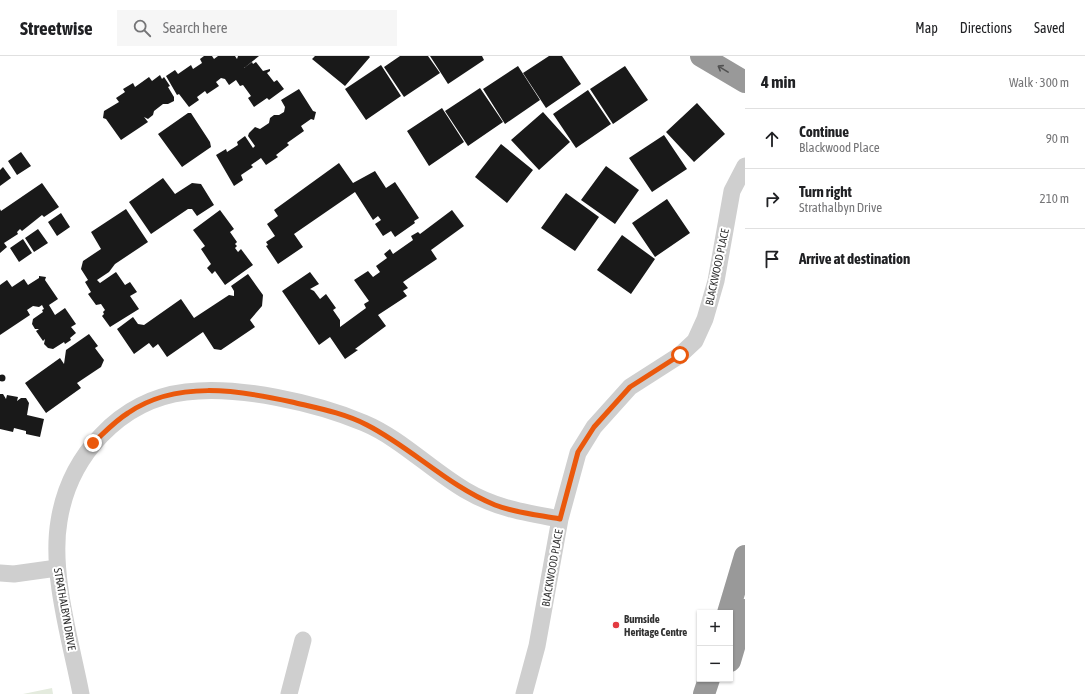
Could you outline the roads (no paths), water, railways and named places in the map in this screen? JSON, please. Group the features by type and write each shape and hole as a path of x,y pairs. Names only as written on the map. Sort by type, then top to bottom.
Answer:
{"highway":[{"path":"700,56 745,82"},
{"path":"729,610 745,556"},
{"path":"733,651 745,610"},
{"path":"704,694 707,682"},
{"path":"720,694 723,682"}],"street":[{"name":"BLACKWOOD PLACE","path":"524,694 538,646 560,519 578,452 594,427 630,387 680,355 695,341 705,319 716,282 732,191 745,166"},
{"name":"STRATHALBYN DRIVE","path":"82,694 57,568 59,522 67,490 80,464 93,443 128,412 146,403 184,392 206,390 276,398 336,413 366,424 481,498 515,511 560,519"},
{"path":"0,573 14,574 57,568"},
{"path":"288,694 303,640"}],"place":[{"name":"Burnside Heritage Centre","path":"616,625"}]}
